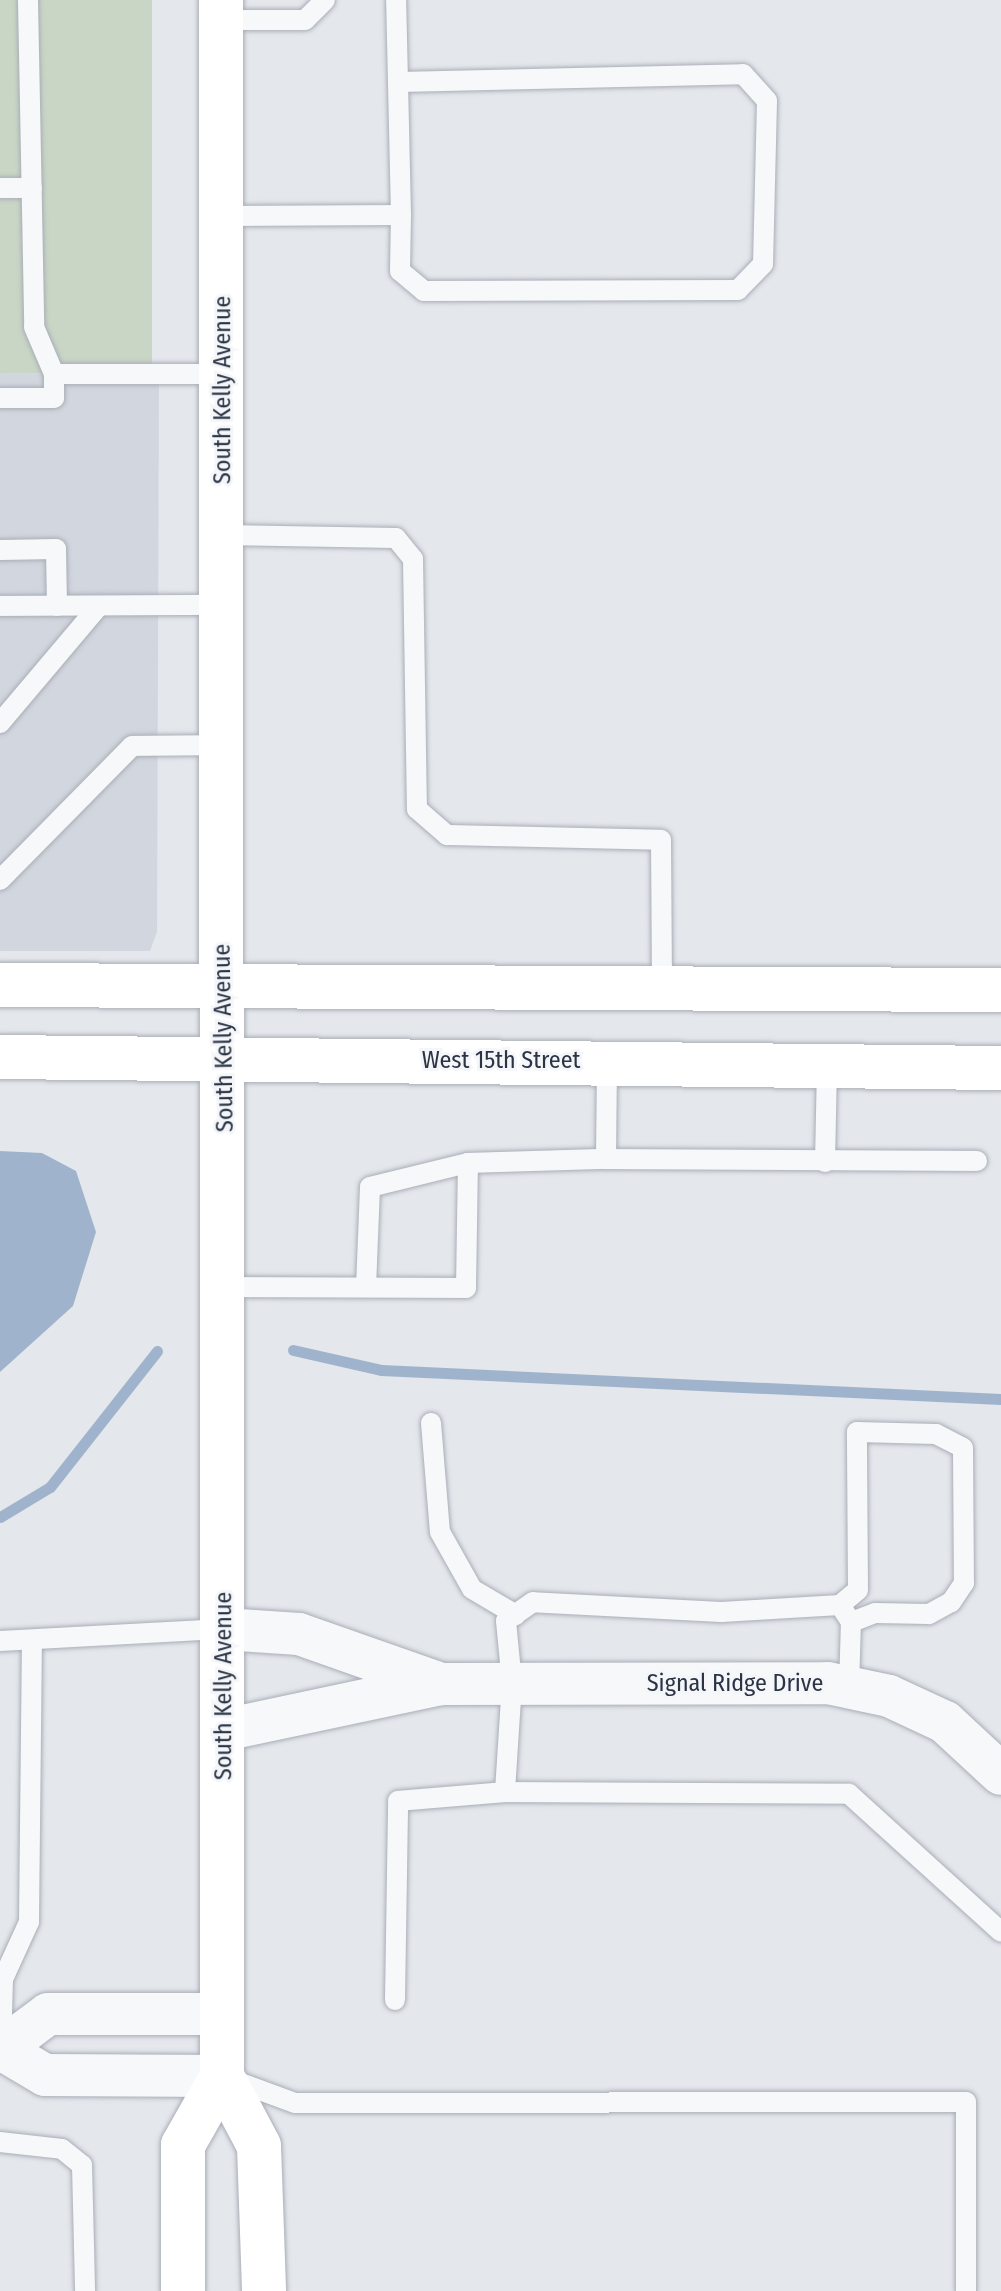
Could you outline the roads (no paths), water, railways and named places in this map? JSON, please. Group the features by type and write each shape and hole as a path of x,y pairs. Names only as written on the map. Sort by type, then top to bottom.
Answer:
{"main road":[{"name":"South Kelly Avenue","path":"221,10 225,1287 222,2076 259,2146 264,2291"},
{"path":"0,985 1001,990"},
{"name":"West 15th Street","path":"0,1057 1001,1068"},
{"name":"South Kelly Avenue","path":"183,2291 183,2145 222,2076"}],"street":[{"name":"Signal Ridge Drive","path":"224,1629 299,1634 441,1684"},
{"name":"Signal Ridge Drive","path":"224,1730 441,1684 849,1688 945,1722 1001,1774"},
{"path":"222,2014 48,2014 0,2049 45,2075 222,2076"}],"lane":[{"path":"0,398 54,398 54,374 34,327 28,0"},
{"path":"221,10 305,20 325,0"},
{"path":"396,0 400,271 424,291 738,290 763,264 767,101 743,74 399,82"},
{"path":"0,188 32,188"},
{"path":"223,216 401,215"},
{"path":"54,374 223,374"},
{"path":"223,535 396,538 413,559 417,809 447,835 661,840 662,987"},
{"path":"0,550 56,549 57,606"},
{"path":"0,606 223,605"},
{"path":"0,723 99,606"},
{"path":"0,880 132,746 223,745"},
{"path":"606,1159 607,1062"},
{"path":"825,1162 827,1065"},
{"path":"366,1287 370,1187 468,1163 606,1159 977,1161"},
{"path":"225,1287 466,1288 468,1163"},
{"path":"431,1423 440,1532 472,1589 516,1615"},
{"path":"505,1792 512,1683 506,1621 533,1602 721,1612 846,1614 929,1614 951,1602 964,1583 963,1448 936,1434 857,1432 858,1590 846,1614 849,1688"},
{"path":"0,1641 224,1629"},
{"path":"0,2049 3,1979 29,1922 32,1641"},
{"path":"395,2000 398,1801 505,1792 849,1794 1001,1932"},
{"path":"222,2076 295,2103 966,2102 966,2291"},
{"path":"0,2142 62,2149 82,2165 85,2291"}],"water":[{"path":"0,1151 42,1153 76,1171 96,1232 73,1306 0,1372"}],"waterway":[{"path":"293,1350 381,1370 1001,1399"},
{"path":"0,1517 50,1487 157,1351"}]}
